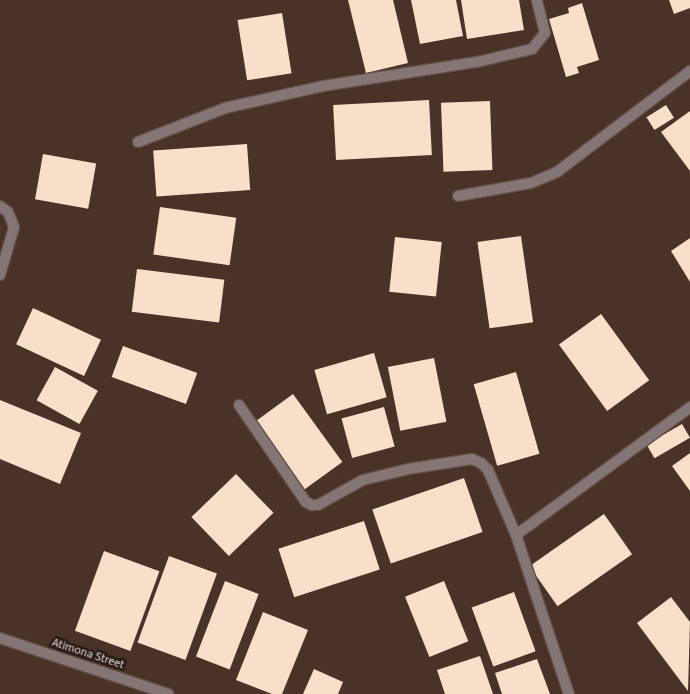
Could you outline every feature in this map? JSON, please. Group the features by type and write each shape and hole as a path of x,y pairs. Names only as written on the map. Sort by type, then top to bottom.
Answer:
{"street":[{"path":"138,142 225,108 323,86 477,62 532,49 546,33 537,0"},
{"path":"458,196 531,183 557,172 690,71"},
{"path":"0,206 8,212 14,227 0,275"},
{"path":"238,405 306,502 318,505 363,480 472,459 488,470 516,535 569,694"},
{"path":"516,535 690,407"},
{"name":"Atimona Street","path":"0,638 168,694"}],"building":[{"path":"348,0 393,0 408,63 366,73"},
{"path":"411,0 456,0 463,36 420,44"},
{"path":"461,0 519,0 524,30 467,39"},
{"path":"669,0 690,0 690,8 674,14"},
{"path":"582,3 599,60 577,67 579,73 566,77 549,19 569,13 568,8"},
{"path":"282,13 292,73 247,80 238,20"},
{"path":"429,100 432,155 336,160 333,105"},
{"path":"490,101 492,170 443,172 441,103"},
{"path":"666,105 674,118 654,130 646,117"},
{"path":"690,111 690,171 661,132"},
{"path":"247,144 250,190 156,196 153,151"},
{"path":"43,154 96,163 88,209 35,199"},
{"path":"160,207 236,218 230,265 153,255"},
{"path":"521,236 533,322 490,328 477,242"},
{"path":"395,237 442,242 436,297 389,292"},
{"path":"690,238 690,282 671,251"},
{"path":"137,269 224,280 219,322 132,312"},
{"path":"33,308 101,340 84,376 16,344"},
{"path":"601,314 649,380 607,411 559,345"},
{"path":"123,346 197,373 186,404 112,377"},
{"path":"374,353 387,397 327,414 314,370"},
{"path":"434,358 446,422 400,431 388,367"},
{"path":"55,367 98,391 79,424 37,400"},
{"path":"516,372 539,454 497,466 474,384"},
{"path":"293,394 342,462 304,490 255,422"},
{"path":"0,400 81,433 60,484 0,459"},
{"path":"384,407 395,447 352,458 341,418"},
{"path":"682,424 690,438 654,458 646,445"},
{"path":"690,453 690,491 672,466"},
{"path":"236,474 274,513 229,556 191,517"},
{"path":"464,478 483,532 391,563 372,510"},
{"path":"604,514 632,554 558,606 529,566"},
{"path":"364,521 380,570 294,597 278,549"},
{"path":"104,551 159,571 130,651 75,631"},
{"path":"169,556 217,573 185,660 138,642"},
{"path":"225,581 259,594 230,670 196,657"},
{"path":"444,581 468,641 429,657 405,597"},
{"path":"514,592 536,651 493,667 472,607"},
{"path":"671,597 690,622 688,691 637,623"},
{"path":"263,612 308,630 282,694 272,694 236,680"},
{"path":"480,656 493,694 445,694 437,670"},
{"path":"537,659 550,694 502,694 495,673"},
{"path":"314,669 343,682 338,694 303,694"}]}
